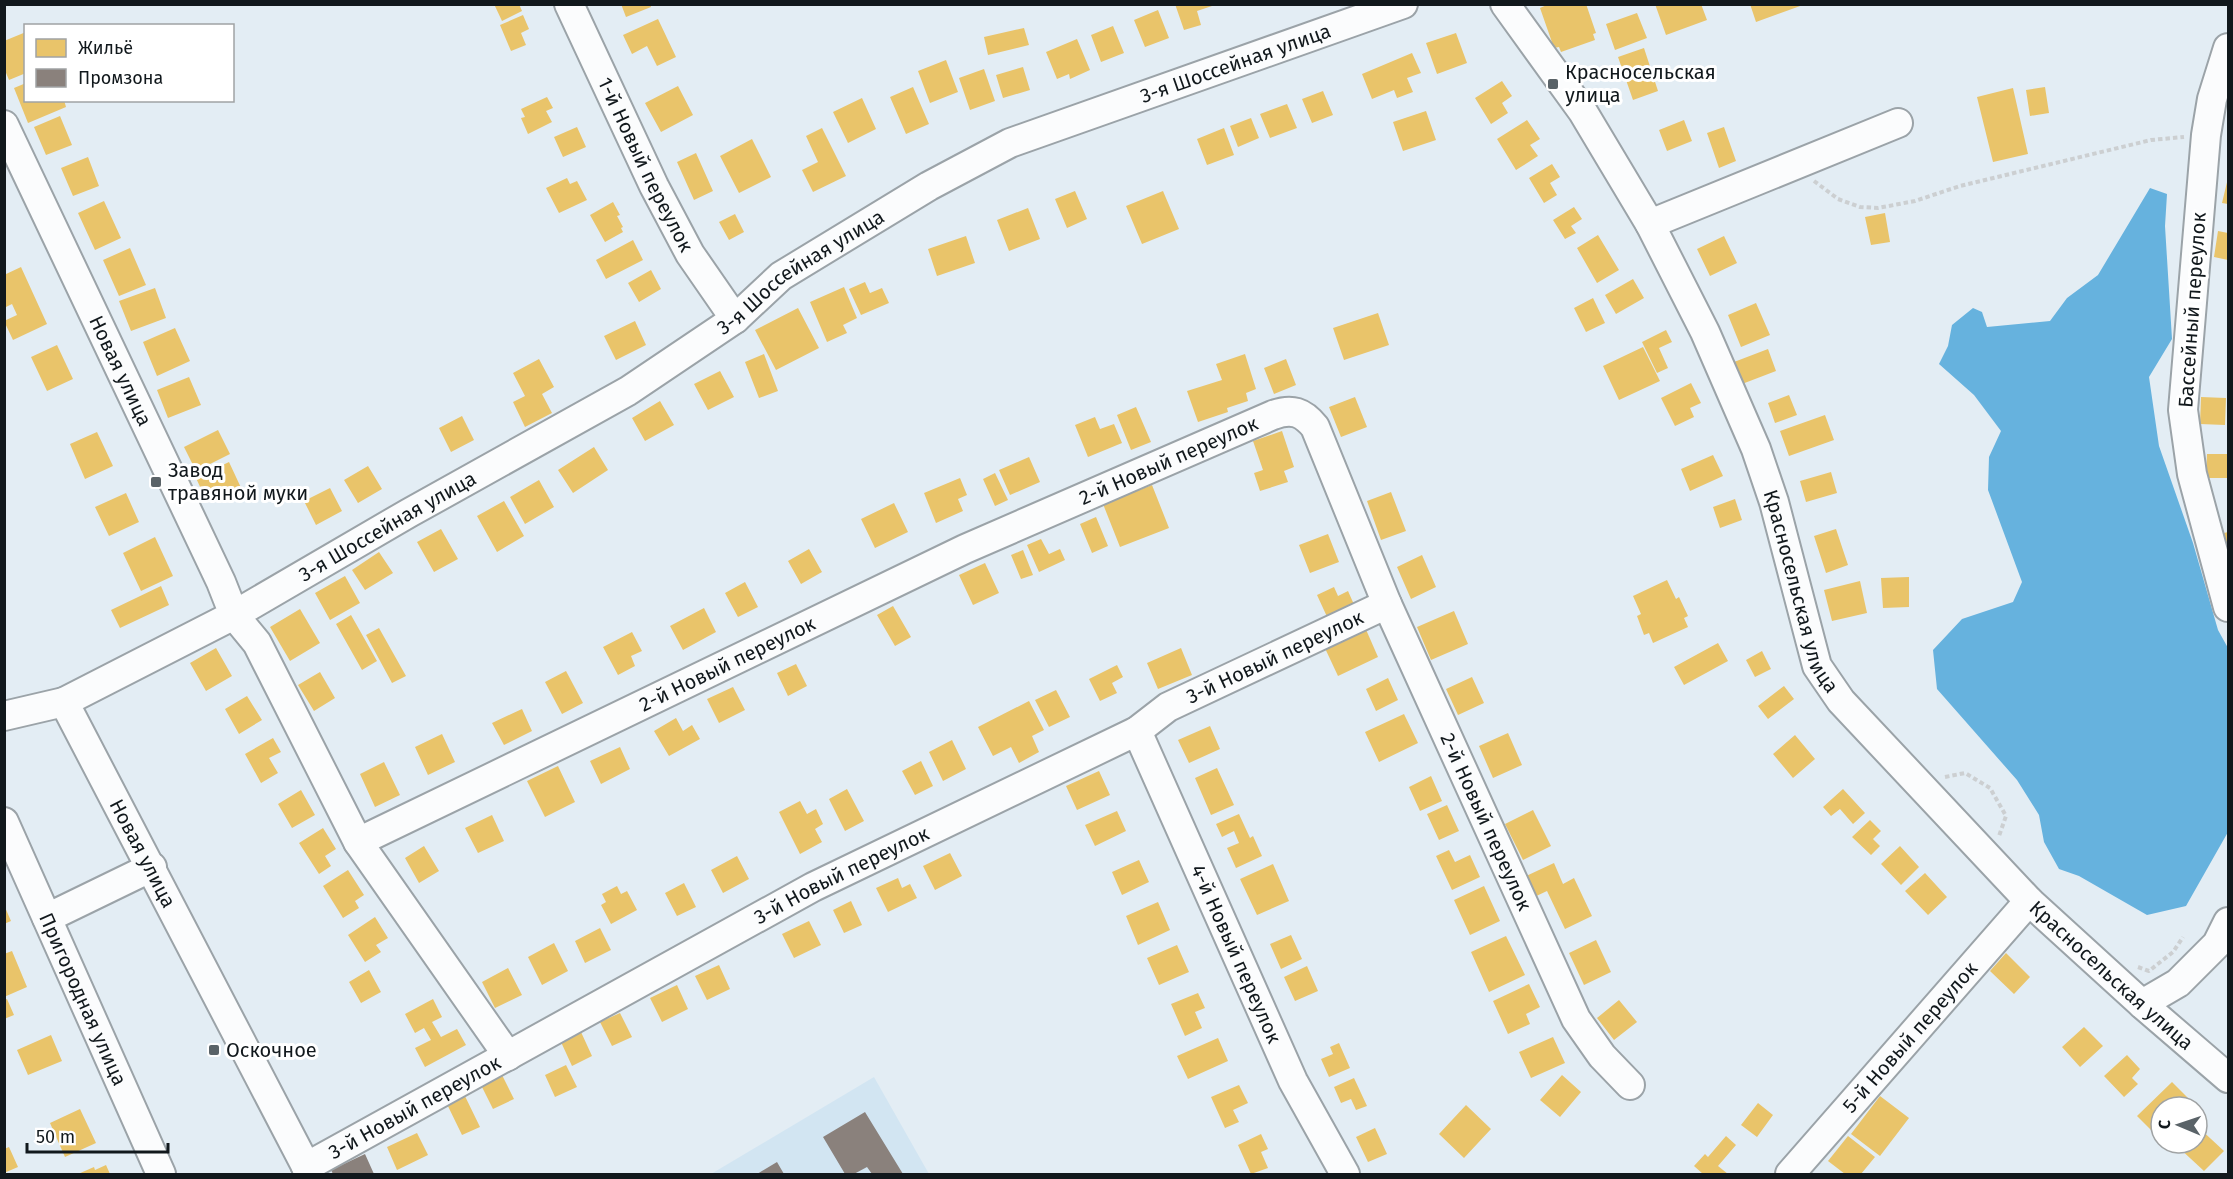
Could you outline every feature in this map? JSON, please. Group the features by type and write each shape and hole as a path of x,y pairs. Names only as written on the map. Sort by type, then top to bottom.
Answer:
{"street":[{"name":"1-й Новый переулок","path":"569,4 654,186 690,254 735,319"},
{"name":"3-я Шоссейная улица","path":"234,615 409,513 628,391 735,319 781,276 929,186 1010,143 1403,4"},
{"name":"Красносельская улица","path":"1505,4 1582,112 1650,224 1705,332 1756,449 1774,502 1817,666 1841,701 2029,901 2142,1004 2229,1078"},
{"name":"Бассейный переулок","path":"2229,48 2212,99 2206,135 2183,410 2192,474 2229,607"},
{"path":"1650,224 1898,123"},
{"name":"Новая улица","path":"4,125 221,582 234,615 257,643 358,842 508,1056"},
{"name":"2-й Новый переулок","path":"358,842 965,549 1285,410 1297,411 1307,417 1315,427 1387,604 1576,1019 1602,1056 1630,1085"},
{"name":"3-й Новый переулок","path":"308,1171 508,1056 813,887 1137,730 1168,706 1387,604"},
{"path":"4,716 64,702 234,615"},
{"name":"Новая улица","path":"64,702 152,867 308,1171"},
{"name":"4-й Новый переулок","path":"1137,730 1293,1081 1345,1174"},
{"name":"Пригородная улица","path":"4,822 161,1174"},
{"path":"47,918 152,867"},
{"name":"5-й Новый переулок","path":"1790,1174 2029,901"},
{"path":"2142,1004 2178,983 2217,944 2229,922"}],"path":[{"path":"1796,165 1839,199 1860,207 1878,208 1915,201 1960,186 2151,140 2206,135"},
{"path":"1935,779 1965,772 1990,788 2006,816 1997,841"}],"shaded area":[{"path":"874,1077 929,1174 711,1174"}],"water":[{"path":"2150,188 2167,194 2165,226 2172,339 2149,377 2159,446 2193,543 2218,630 2228,648 2228,832 2186,906 2147,915 2079,876 2059,869 2044,842 2039,815 2017,780 1937,689 1933,650 1962,619 2013,602 2022,582 1988,490 1989,457 2001,431 1974,395 1939,364 1948,346 1952,325 1973,308 1982,312 1987,327 2050,321 2067,298 2098,275"}],"building: Жильё":[{"path":"494,4 519,4 522,11 502,21"},
{"path":"621,4 650,4 651,7 626,17"},
{"path":"1175,4 1215,5 1197,11 1201,25 1184,30"},
{"path":"1549,4 1586,4 1596,33 1593,34 1595,40 1561,52 1559,47 1554,48 1540,8"},
{"path":"1655,4 1701,4 1707,20 1666,35"},
{"path":"1750,4 1803,4 1803,5 1756,22"},
{"path":"1158,10 1169,38 1145,47 1134,20"},
{"path":"1637,13 1647,38 1615,50 1606,24"},
{"path":"523,15 529,29 521,33 526,45 511,51 500,25"},
{"path":"658,19 676,57 657,66 647,46 632,54 623,35"},
{"path":"1113,26 1124,53 1101,62 1091,35"},
{"path":"1024,28 1029,45 988,55 984,37"},
{"path":"24,33 24,74 9,80 4,68 4,41"},
{"path":"1456,33 1467,63 1437,74 1426,43"},
{"path":"1077,39 1090,70 1070,79 1069,74 1057,79 1046,52"},
{"path":"1644,48 1658,91 1633,100 1618,57"},
{"path":"1412,53 1421,73 1407,78 1413,92 1397,98 1394,90 1372,99 1362,74"},
{"path":"946,60 958,92 930,103 918,71"},
{"path":"1023,67 1030,90 1003,98 996,75"},
{"path":"984,69 995,101 970,110 959,78"},
{"path":"1502,81 1512,96 1502,103 1508,113 1491,124 1475,98"},
{"path":"24,84 24,102 65,102 66,107 28,123 14,88"},
{"path":"678,86 693,115 661,132 645,103"},
{"path":"913,87 929,124 906,134 890,97"},
{"path":"2045,87 2049,113 2030,116 2026,90"},
{"path":"2013,88 2028,154 1993,162 1977,97"},
{"path":"1323,91 1333,115 1312,123 1302,99"},
{"path":"547,97 553,108 546,111 552,122 528,134 521,118 525,117 521,109"},
{"path":"862,98 876,129 848,143 833,112"},
{"path":"1287,104 1297,128 1270,138 1260,114"},
{"path":"1426,111 1436,140 1403,151 1393,122"},
{"path":"60,116 72,145 46,155 34,127"},
{"path":"1251,118 1259,138 1238,147 1230,126"},
{"path":"1527,120 1540,139 1530,145 1538,156 1516,170 1497,139"},
{"path":"1684,120 1692,141 1667,151 1659,130"},
{"path":"577,127 586,147 563,157 554,137"},
{"path":"1724,127 1736,161 1719,168 1707,133"},
{"path":"822,128 846,176 813,192 802,170 818,162 806,136"},
{"path":"1224,128 1234,155 1207,165 1197,139"},
{"path":"752,139 771,177 739,193 720,156"},
{"path":"696,153 713,191 694,200 677,162"},
{"path":"88,157 99,186 73,196 61,168"},
{"path":"1552,164 1560,177 1550,183 1557,195 1544,203 1529,178"},
{"path":"567,178 570,184 577,181 587,200 559,213 546,188"},
{"path":"2228,178 2228,204 2222,203"},
{"path":"1075,191 1087,219 1067,228 1055,199"},
{"path":"1163,191 1179,229 1142,244 1126,206"},
{"path":"104,201 121,238 95,250 78,213"},
{"path":"613,202 620,215 617,216 623,232 605,242 590,215"},
{"path":"1574,207 1582,219 1571,226 1576,233 1565,239 1553,220"},
{"path":"1028,208 1040,239 1009,251 997,220"},
{"path":"1885,213 1890,242 1871,245 1865,217"},
{"path":"735,214 744,232 729,240 719,222"},
{"path":"2218,231 2228,233 2228,260 2214,257"},
{"path":"1598,235 1619,270 1597,283 1577,248"},
{"path":"966,236 975,263 937,276 928,249"},
{"path":"1724,236 1737,263 1710,276 1697,249"},
{"path":"633,240 643,260 606,279 596,260"},
{"path":"130,248 146,285 119,296 103,260"},
{"path":"21,267 47,324 13,340 4,321 17,315 12,304 4,308 4,275"},
{"path":"651,270 661,289 639,302 628,283"},
{"path":"1633,279 1644,298 1616,314 1605,295"},
{"path":"865,282 870,293 882,288 889,303 861,315 849,289"},
{"path":"844,287 857,318 843,325 847,333 827,342 810,302"},
{"path":"155,288 166,318 131,331 119,301"},
{"path":"1593,298 1605,323 1586,332 1574,308"},
{"path":"1756,303 1770,335 1741,347 1728,315"},
{"path":"798,308 819,348 776,370 755,330"},
{"path":"1378,313 1389,345 1344,360 1333,328"},
{"path":"635,321 646,345 616,360 604,336"},
{"path":"175,328 190,361 157,376 143,342"},
{"path":"1666,330 1672,342 1659,348 1668,368 1657,373 1642,342"},
{"path":"57,345 73,379 47,391 31,357"},
{"path":"1643,347 1660,381 1619,400 1603,366"},
{"path":"1768,349 1776,371 1742,384 1734,362"},
{"path":"764,354 778,391 759,398 745,362"},
{"path":"1245,354 1256,389 1246,393 1248,401 1227,408 1228,412 1198,422 1187,391 1222,380 1216,364"},
{"path":"539,359 554,387 542,394 552,413 525,427 513,402 525,396 513,373"},
{"path":"1286,359 1296,385 1274,394 1264,368"},
{"path":"720,371 734,397 708,410 694,384"},
{"path":"189,377 201,405 168,418 157,390"},
{"path":"1691,383 1701,403 1690,408 1694,417 1675,426 1661,398"},
{"path":"1789,395 1797,415 1775,423 1768,403"},
{"path":"1355,397 1367,427 1341,437 1329,407"},
{"path":"2201,397 2226,398 2225,425 2200,424"},
{"path":"660,401 674,425 645,441 632,418"},
{"path":"1136,407 1151,442 1131,450 1117,415"},
{"path":"1825,415 1834,440 1789,456 1780,431"},
{"path":"462,416 474,440 451,452 439,428"},
{"path":"1095,417 1100,429 1114,424 1122,443 1088,457 1075,425"},
{"path":"218,430 230,454 196,471 184,447"},
{"path":"1282,431 1294,467 1284,471 1288,482 1260,491 1254,473 1263,470 1253,441"},
{"path":"97,432 113,466 85,479 70,444"},
{"path":"594,447 608,470 573,493 558,470"},
{"path":"2207,454 2228,454 2228,478 2206,478"},
{"path":"1713,455 1723,476 1690,491 1681,469"},
{"path":"1029,457 1040,482 1010,495 999,470"},
{"path":"229,462 243,492 222,502 219,496 207,502 196,478"},
{"path":"368,466 382,489 358,503 344,480"},
{"path":"1831,472 1837,493 1806,502 1800,481"},
{"path":"995,473 1008,500 995,506 983,479"},
{"path":"960,478 967,495 958,499 963,511 936,523 924,493"},
{"path":"539,480 554,507 525,524 510,497"},
{"path":"1152,485 1169,528 1120,547 1103,504"},
{"path":"330,488 342,511 316,525 304,501"},
{"path":"1391,492 1406,531 1381,540 1367,501"},
{"path":"126,493 139,522 109,536 95,507"},
{"path":"1735,499 1742,520 1720,528 1713,507"},
{"path":"504,501 524,536 497,552 477,516"},
{"path":"894,503 908,532 875,548 861,519"},
{"path":"1096,517 1108,546 1092,553 1080,524"},
{"path":"441,529 458,559 434,572 417,542"},
{"path":"1836,529 1848,565 1826,573 1814,536"},
{"path":"2228,532 2228,557 2220,534"},
{"path":"1328,534 1339,562 1310,573 1299,545"},
{"path":"155,537 173,576 141,591 123,553"},
{"path":"1041,539 1049,554 1060,549 1065,560 1039,572 1027,545"},
{"path":"809,549 822,572 801,584 788,561"},
{"path":"1023,550 1033,575 1021,579 1011,555"},
{"path":"379,552 393,573 365,590 352,570"},
{"path":"1422,555 1436,587 1411,599 1397,567"},
{"path":"985,563 999,593 973,605 959,575"},
{"path":"345,576 360,603 330,620 315,593"},
{"path":"1909,577 1909,607 1883,608 1881,578"},
{"path":"1667,580 1688,616 1684,618 1688,627 1653,643 1649,633 1644,635 1637,616 1641,614 1633,596"},
{"path":"1860,581 1867,613 1832,621 1824,590"},
{"path":"745,582 758,607 738,617 725,593"},
{"path":"161,586 169,605 120,628 111,610"},
{"path":"1334,587 1338,596 1348,591 1356,609 1329,621 1317,595"},
{"path":"893,606 911,637 895,646 877,615"},
{"path":"704,608 716,632 683,650 670,626"},
{"path":"300,609 320,643 290,661 270,627"},
{"path":"1454,611 1468,644 1431,660 1417,627"},
{"path":"351,615 377,661 362,670 336,624"},
{"path":"1364,625 1378,657 1338,676 1323,644"},
{"path":"379,628 406,676 392,683 366,635"},
{"path":"632,632 642,651 631,656 635,666 618,675 603,647"},
{"path":"1718,643 1728,661 1684,685 1674,667"},
{"path":"216,648 232,676 206,691 190,663"},
{"path":"1181,648 1192,675 1158,689 1147,663"},
{"path":"1762,651 1771,669 1755,677 1746,660"},
{"path":"796,664 807,686 788,696 777,673"},
{"path":"1117,665 1123,677 1112,683 1117,693 1100,701 1089,679"},
{"path":"566,671 583,703 562,714 545,682"},
{"path":"320,672 335,698 314,711 298,685"},
{"path":"1472,677 1484,703 1458,715 1446,689"},
{"path":"1388,678 1398,700 1376,711 1366,689"},
{"path":"1784,686 1794,699 1768,719 1758,706"},
{"path":"733,687 745,710 719,723 707,699"},
{"path":"1056,690 1070,717 1049,727 1035,700"},
{"path":"247,696 262,720 239,734 225,709"},
{"path":"1029,701 1044,730 1032,736 1039,752 1019,763 1011,747 993,756 978,727"},
{"path":"522,709 532,731 504,745 492,723"},
{"path":"1404,714 1418,743 1379,762 1365,732"},
{"path":"676,718 683,731 692,725 700,739 669,756 654,731"},
{"path":"1210,726 1220,749 1189,763 1178,740"},
{"path":"1508,733 1522,765 1493,778 1479,746"},
{"path":"442,734 455,762 428,775 415,747"},
{"path":"1795,735 1815,759 1793,778 1773,754"},
{"path":"273,738 281,752 269,758 278,773 261,783 245,754"},
{"path":"952,740 966,769 943,781 929,752"},
{"path":"620,747 630,769 601,784 590,761"},
{"path":"921,761 933,786 915,795 902,771"},
{"path":"384,762 400,795 375,807 360,774"},
{"path":"558,766 575,802 545,817 527,781"},
{"path":"1217,768 1234,805 1211,815 1195,778"},
{"path":"1099,771 1110,795 1077,810 1066,786"},
{"path":"1431,776 1442,801 1420,811 1409,787"},
{"path":"847,789 864,821 845,831 829,799"},
{"path":"1843,789 1865,813 1853,824 1840,809 1831,816 1823,807"},
{"path":"301,790 315,815 292,828 278,804"},
{"path":"800,801 807,814 816,809 823,824 815,829 822,842 800,854 779,812"},
{"path":"1447,805 1459,831 1439,840 1427,814"},
{"path":"1533,810 1551,846 1523,860 1505,824"},
{"path":"1117,811 1126,831 1095,846 1085,825"},
{"path":"1239,814 1250,838 1253,836 1262,856 1236,868 1227,848 1239,843 1234,831 1222,837 1216,824"},
{"path":"492,815 504,841 478,853 465,828"},
{"path":"1870,820 1881,831 1873,839 1880,846 1871,855 1852,837"},
{"path":"323,828 336,849 325,856 331,866 319,874 299,843"},
{"path":"424,846 439,871 419,883 405,858"},
{"path":"1900,846 1919,867 1901,885 1881,864"},
{"path":"1449,850 1455,862 1470,855 1480,877 1452,890 1436,856"},
{"path":"950,853 962,876 935,890 923,866"},
{"path":"737,856 749,879 723,893 711,870"},
{"path":"1139,860 1149,882 1122,895 1112,872"},
{"path":"1554,863 1563,884 1574,878 1592,916 1565,929 1547,891 1530,899 1520,879"},
{"path":"1273,864 1289,901 1257,915 1240,879"},
{"path":"348,870 364,895 355,901 359,908 343,918 323,886"},
{"path":"1925,873 1947,897 1928,915 1905,891"},
{"path":"898,878 902,888 910,884 917,898 888,912 876,888"},
{"path":"684,883 696,907 677,916 665,893"},
{"path":"617,886 621,894 627,891 637,910 611,924 601,905 606,902 602,894"},
{"path":"1484,886 1500,921 1470,935 1454,900"},
{"path":"851,901 862,925 844,933 833,910"},
{"path":"1158,902 1170,930 1138,945 1126,916"},
{"path":"4,905 11,921 4,924"},
{"path":"375,917 388,938 376,945 381,952 365,962 348,935"},
{"path":"809,921 821,945 794,958 782,934"},
{"path":"600,928 611,950 585,963 575,941"},
{"path":"1291,935 1302,959 1281,969 1270,944"},
{"path":"1506,936 1525,975 1489,992 1471,952"},
{"path":"1596,940 1611,972 1584,985 1569,953"},
{"path":"554,943 568,971 542,985 528,957"},
{"path":"1177,945 1189,972 1159,985 1147,958"},
{"path":"12,951 27,987 4,997 4,954"},
{"path":"2006,953 2030,977 2014,994 1990,971"},
{"path":"719,965 730,989 707,1000 695,976"},
{"path":"1307,966 1318,991 1295,1001 1284,977"},
{"path":"508,968 522,995 495,1008 482,982"},
{"path":"369,970 381,992 361,1003 349,982"},
{"path":"1529,984 1540,1007 1526,1014 1530,1024 1508,1034 1493,1001"},
{"path":"677,985 688,1009 662,1022 650,998"},
{"path":"1198,993 1205,1008 1195,1012 1202,1028 1185,1036 1171,1004"},
{"path":"7,999 14,1015 4,1019 4,1000"},
{"path":"433,999 442,1017 432,1022 441,1037 457,1029 466,1045 425,1067 415,1048 431,1040 424,1028 415,1033 405,1014"},
{"path":"1619,1000 1637,1022 1614,1040 1597,1018"},
{"path":"620,1013 632,1037 612,1046 600,1022"},
{"path":"2084,1027 2103,1046 2080,1067 2062,1047"},
{"path":"581,1032 592,1056 572,1066 561,1042"},
{"path":"51,1035 62,1061 28,1075 17,1050"},
{"path":"1553,1037 1565,1063 1531,1078 1519,1052"},
{"path":"1218,1038 1228,1061 1188,1079 1177,1056"},
{"path":"1339,1043 1350,1068 1329,1077 1321,1059 1333,1054 1330,1047"},
{"path":"2127,1055 2140,1069 2132,1078 2138,1084 2124,1097 2104,1076"},
{"path":"566,1065 577,1087 555,1097 545,1075"},
{"path":"500,1071 514,1099 493,1109 479,1081"},
{"path":"1562,1075 1581,1092 1560,1117 1540,1100"},
{"path":"1354,1078 1367,1106 1356,1110 1351,1099 1341,1103 1334,1087"},
{"path":"2172,1082 2185,1095 2159,1095"},
{"path":"1239,1085 1248,1103 1233,1110 1239,1122 1225,1128 1211,1097"},
{"path":"462,1090 480,1127 462,1135 444,1098"},
{"path":"1880,1096 1909,1118 1880,1156 1851,1134"},
{"path":"1758,1103 1773,1115 1757,1137 1741,1125"},
{"path":"2149,1104 2149,1128 2137,1116"},
{"path":"1466,1105 1491,1129 1464,1158 1439,1134"},
{"path":"80,1109 96,1143 65,1157 50,1123"},
{"path":"1375,1128 1387,1154 1368,1162 1356,1137"},
{"path":"417,1133 428,1155 397,1170 387,1147"},
{"path":"1261,1134 1268,1149 1261,1152 1268,1168 1251,1174 1238,1145"},
{"path":"1726,1136 1736,1145 1718,1166 1728,1174 1703,1174 1694,1166 1705,1154 1708,1157"},
{"path":"1848,1136 1875,1157 1861,1174 1845,1174 1828,1161"},
{"path":"2209,1137 2224,1151 2204,1171 2187,1155 2209,1155"},
{"path":"9,1147 18,1167 4,1173 4,1149"},
{"path":"106,1165 110,1174 78,1174 94,1167 95,1170"}],"building: Промзона":[{"path":"865,1112 903,1174 872,1174 867,1167 854,1174 845,1174 823,1137"},
{"path":"365,1154 374,1174 333,1174 331,1170"},
{"path":"777,1162 784,1174 757,1174"}],"place":[{"name":"Красносельская улица","path":"1553,84"},
{"name":"Завод травяной муки","path":"156,482"},
{"name":"Оскочное","path":"214,1050"}]}
